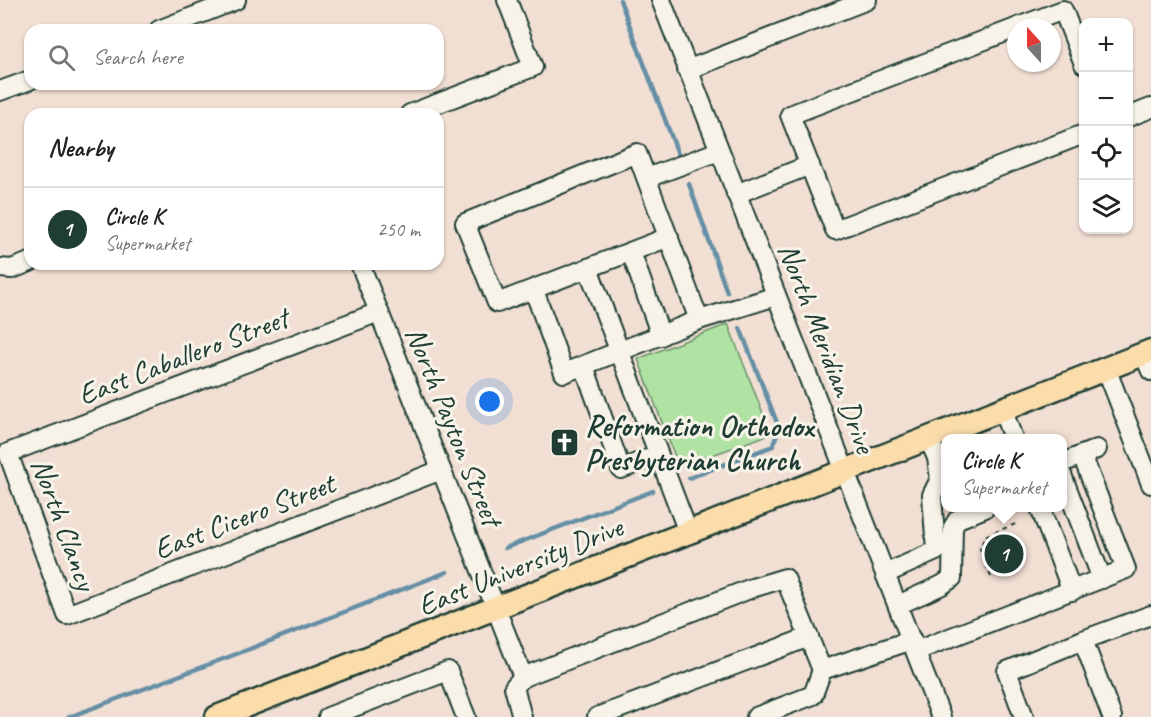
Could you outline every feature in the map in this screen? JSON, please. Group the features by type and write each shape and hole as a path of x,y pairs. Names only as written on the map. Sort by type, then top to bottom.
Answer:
{"main road":[{"name":"East University Drive","path":"962,432 1002,409 1106,368 1149,359"},
{"name":"East University Drive","path":"218,717 928,437 941,435"}],"street":[{"path":"174,24 236,0"},
{"path":"426,108 533,67 507,0"},
{"name":"North Meridian Drive","path":"661,0 941,717"},
{"path":"687,70 867,0"},
{"path":"1041,18 1063,10 1079,53"},
{"path":"1007,31 790,115 835,230 1079,136"},
{"path":"0,91 24,82"},
{"path":"1133,115 1151,108"},
{"path":"647,178 719,151"},
{"path":"669,237 497,303 465,223 637,153 669,237 699,320"},
{"path":"736,194 810,165"},
{"path":"631,252 661,336"},
{"path":"0,268 12,269 24,264"},
{"path":"588,268 618,353 688,532"},
{"name":"North Payton Street","path":"362,270 523,677"},
{"path":"534,290 564,374 699,320 776,296"},
{"name":"East Caballero Street","path":"8,453 378,312"},
{"path":"584,366 621,469 658,455"},
{"path":"1106,368 1151,484"},
{"path":"1002,409 1011,434"},
{"path":"885,574 936,551 932,495 940,479 938,458 928,437"},
{"path":"822,670 914,646 1072,591 1126,569 1090,452 1067,461"},
{"name":"North Clancy","path":"8,453 67,615"},
{"name":"East Cicero Street","path":"67,615 441,470"},
{"path":"1067,488 1102,579"},
{"path":"898,605 952,578 953,527 958,519 974,512"},
{"path":"1042,512 1072,591"},
{"path":"522,717 514,687 523,677 752,588 785,578 822,670 813,695 756,717"},
{"path":"1024,717 1007,671 1151,615"},
{"path":"597,717 809,637"},
{"path":"1083,640 1112,717"},
{"path":"337,715 448,671 466,717"}],"path":[{"path":"991,578 980,549 985,536 1018,523"}],"green space":[{"path":"728,324 771,434 679,467 638,359"}],"waterway":[{"path":"620,0 678,154"},
{"path":"689,184 727,292"},
{"path":"689,478 773,446 779,428 740,328"},
{"path":"505,548 653,491"},
{"path":"69,717 447,572"}],"place":[{"name":"Reformation Orthodox Presbyterian Church","path":"564,443"},
{"name":"Circle K","path":"1004,554"}]}
